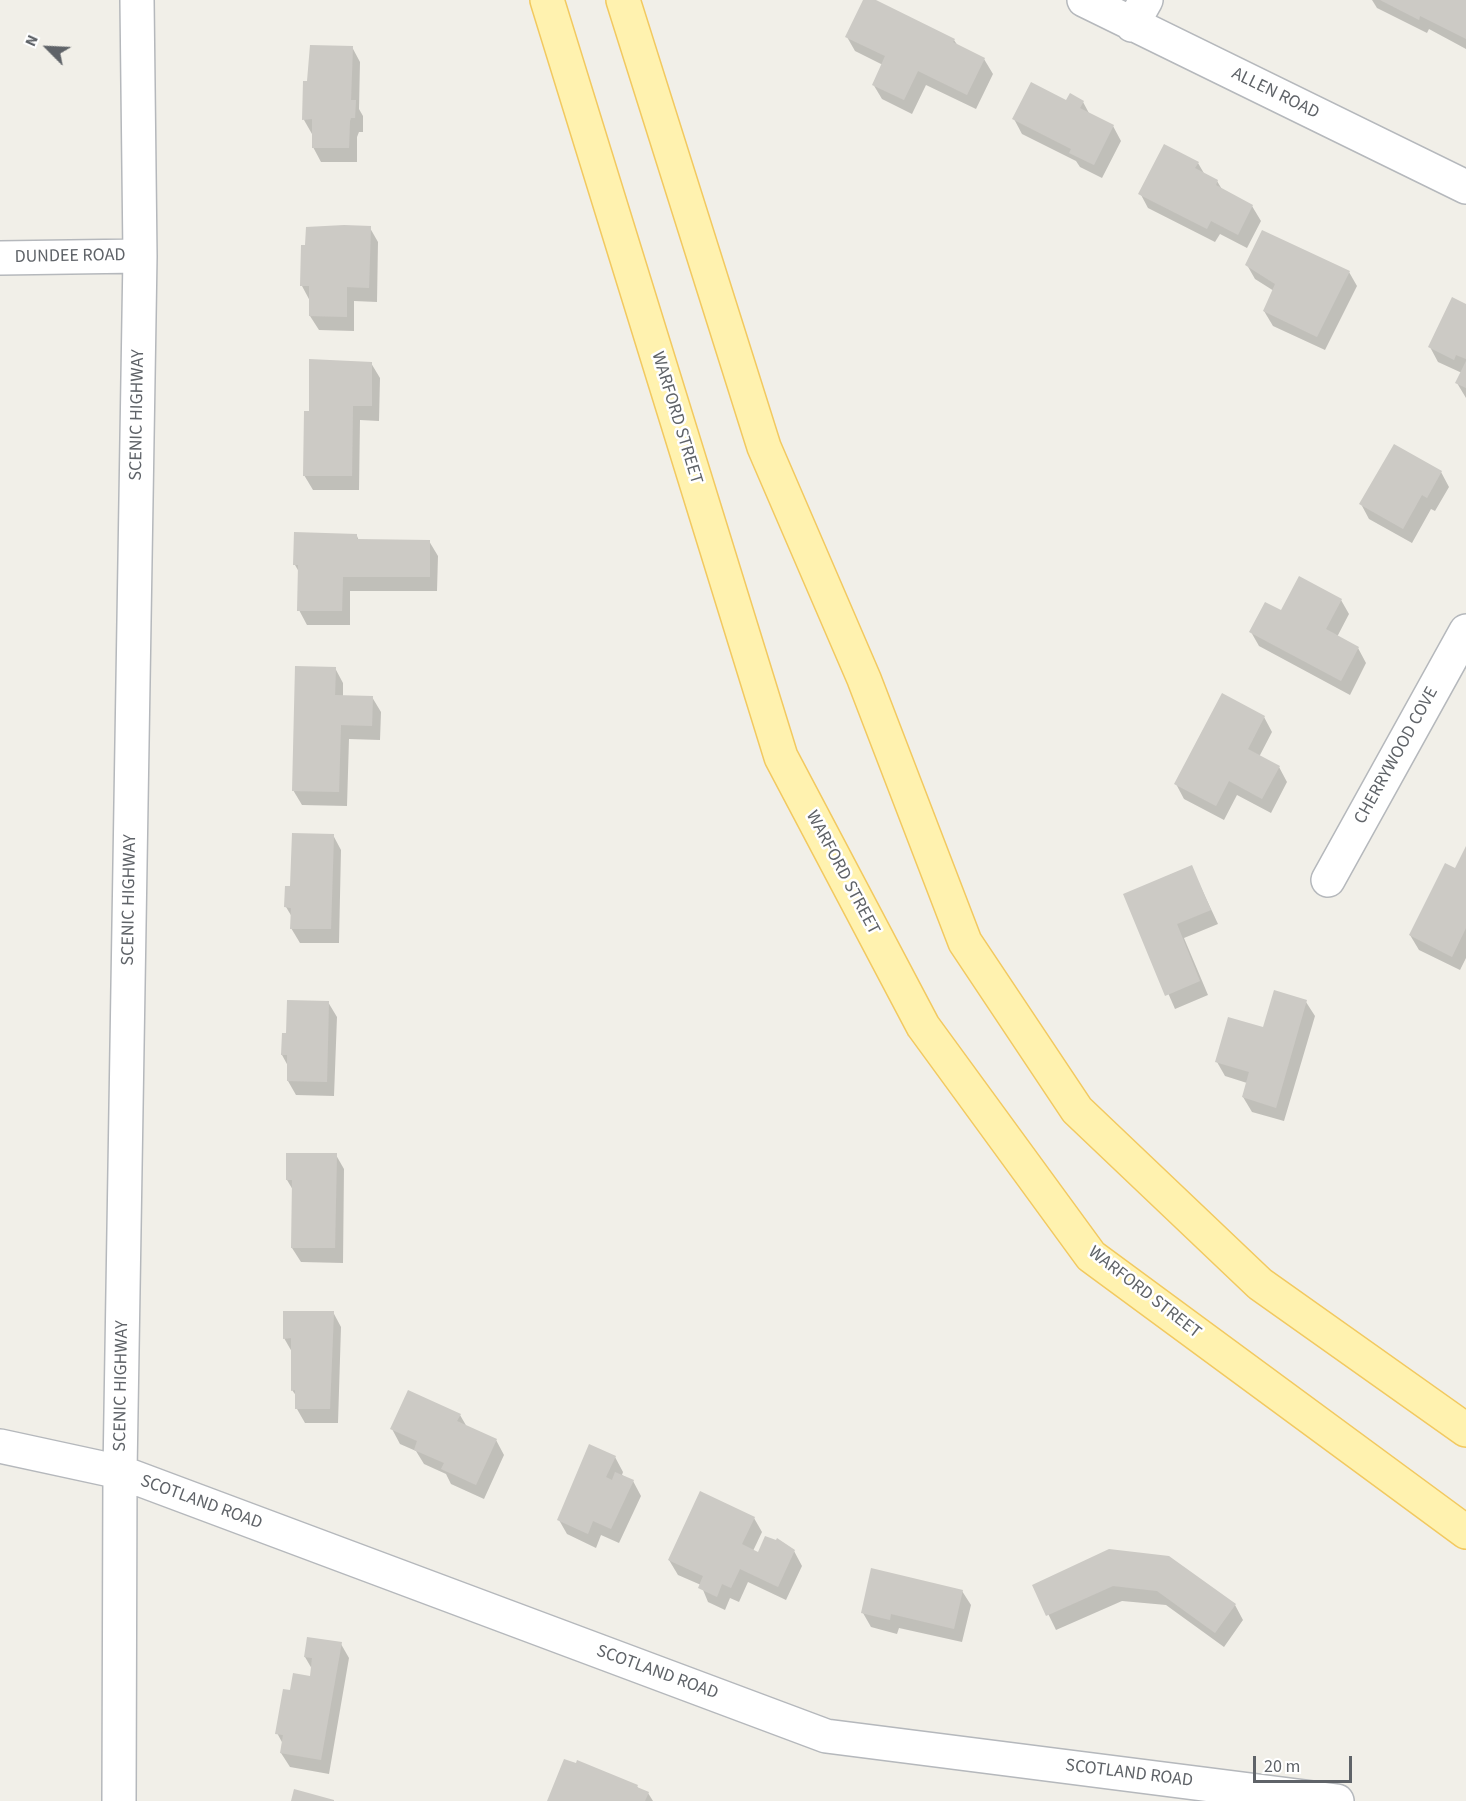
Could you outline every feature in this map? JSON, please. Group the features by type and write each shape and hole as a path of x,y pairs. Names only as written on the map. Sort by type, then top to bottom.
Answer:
{"main road":[{"name":"WARFORD STREET","path":"547,0 781,757 923,1026 1091,1256 1466,1532"},
{"path":"623,0 764,447 864,679 965,942 1077,1110 1260,1284 1466,1430"}],"street":[{"name":"SCENIC HIGHWAY","path":"119,1801 120,1472 140,256 137,0"},
{"name":"ALLEN ROAD","path":"1084,0 1139,12 1466,187"},
{"name":"DUNDEE ROAD","path":"0,258 140,256"},
{"name":"CHERRYWOOD COVE","path":"1328,880 1466,631"},
{"name":"SCOTLAND ROAD","path":"0,1446 120,1472 826,1736 1337,1801"}],"building":[{"path":"863,0 876,0 955,39 953,42 985,58 967,95 918,71 904,100 872,85 885,56 845,37"},
{"path":"1380,0 1466,0 1466,39 1420,16 1419,20"},
{"path":"310,45 353,46 351,100 356,100 355,118 351,118 350,121 349,148 312,148 312,119 302,120 303,81 307,81"},
{"path":"1031,82 1066,100 1070,93 1084,101 1080,108 1114,125 1094,165 1069,153 1071,149 1012,119"},
{"path":"1164,144 1199,162 1195,168 1218,180 1216,185 1253,205 1238,235 1211,221 1207,229 1138,194"},
{"path":"371,226 369,288 347,287 347,317 309,316 309,286 300,286 301,245 305,245 306,227"},
{"path":"1262,230 1350,271 1317,337 1263,311 1275,284 1245,265"},
{"path":"1452,297 1466,304 1466,359 1456,355 1454,360 1428,347"},
{"path":"309,359 372,362 372,406 353,406 352,476 303,476 304,411 309,411"},
{"path":"1466,361 1466,388 1455,383"},
{"path":"1394,444 1442,471 1427,498 1422,495 1403,529 1359,504"},
{"path":"294,532 357,534 357,539 430,540 430,577 343,577 342,611 297,611 298,565 293,565"},
{"path":"1299,576 1342,599 1326,629 1359,647 1341,681 1249,632 1265,602 1281,610"},
{"path":"295,666 336,667 335,695 373,696 372,726 341,725 339,792 292,791"},
{"path":"1222,693 1265,716 1248,749 1280,766 1262,799 1229,781 1216,806 1174,784"},
{"path":"292,833 334,834 331,929 290,929 291,908 284,907 285,886 290,886"},
{"path":"1466,846 1466,928 1452,957 1409,935 1445,863 1455,868"},
{"path":"1192,865 1211,910 1177,924 1200,981 1165,996 1123,894"},
{"path":"1274,990 1307,1000 1276,1108 1242,1097 1249,1072 1215,1062 1228,1017 1263,1027"},
{"path":"287,1000 329,1001 327,1082 287,1081 287,1055 281,1055 282,1033 286,1033"},
{"path":"286,1153 337,1153 335,1248 291,1248 292,1180 286,1180"},
{"path":"283,1311 334,1311 330,1409 295,1409 295,1390 291,1391 291,1338 283,1339"},
{"path":"408,1390 461,1414 457,1421 497,1439 476,1485 441,1469 444,1463 414,1450 417,1441 390,1429"},
{"path":"589,1444 616,1456 606,1477 612,1480 615,1472 634,1480 611,1529 593,1521 588,1534 557,1520"},
{"path":"700,1491 755,1517 742,1544 758,1552 765,1536 776,1540 777,1538 795,1550 778,1587 740,1569 731,1588 722,1584 717,1597 698,1588 703,1576 668,1560"},
{"path":"1109,1549 1169,1556 1236,1604 1215,1633 1157,1591 1113,1586 1046,1616 1032,1585"},
{"path":"871,1568 963,1590 954,1629 891,1614 890,1620 861,1613"},
{"path":"307,1637 342,1642 321,1760 280,1753 283,1735 275,1734 283,1689 290,1690 293,1673 310,1676 312,1658 304,1657"},
{"path":"564,1759 576,1763 577,1760 638,1785 637,1787 649,1792 645,1801 547,1801"},
{"path":"294,1789 334,1800 334,1801 291,1801"}]}
